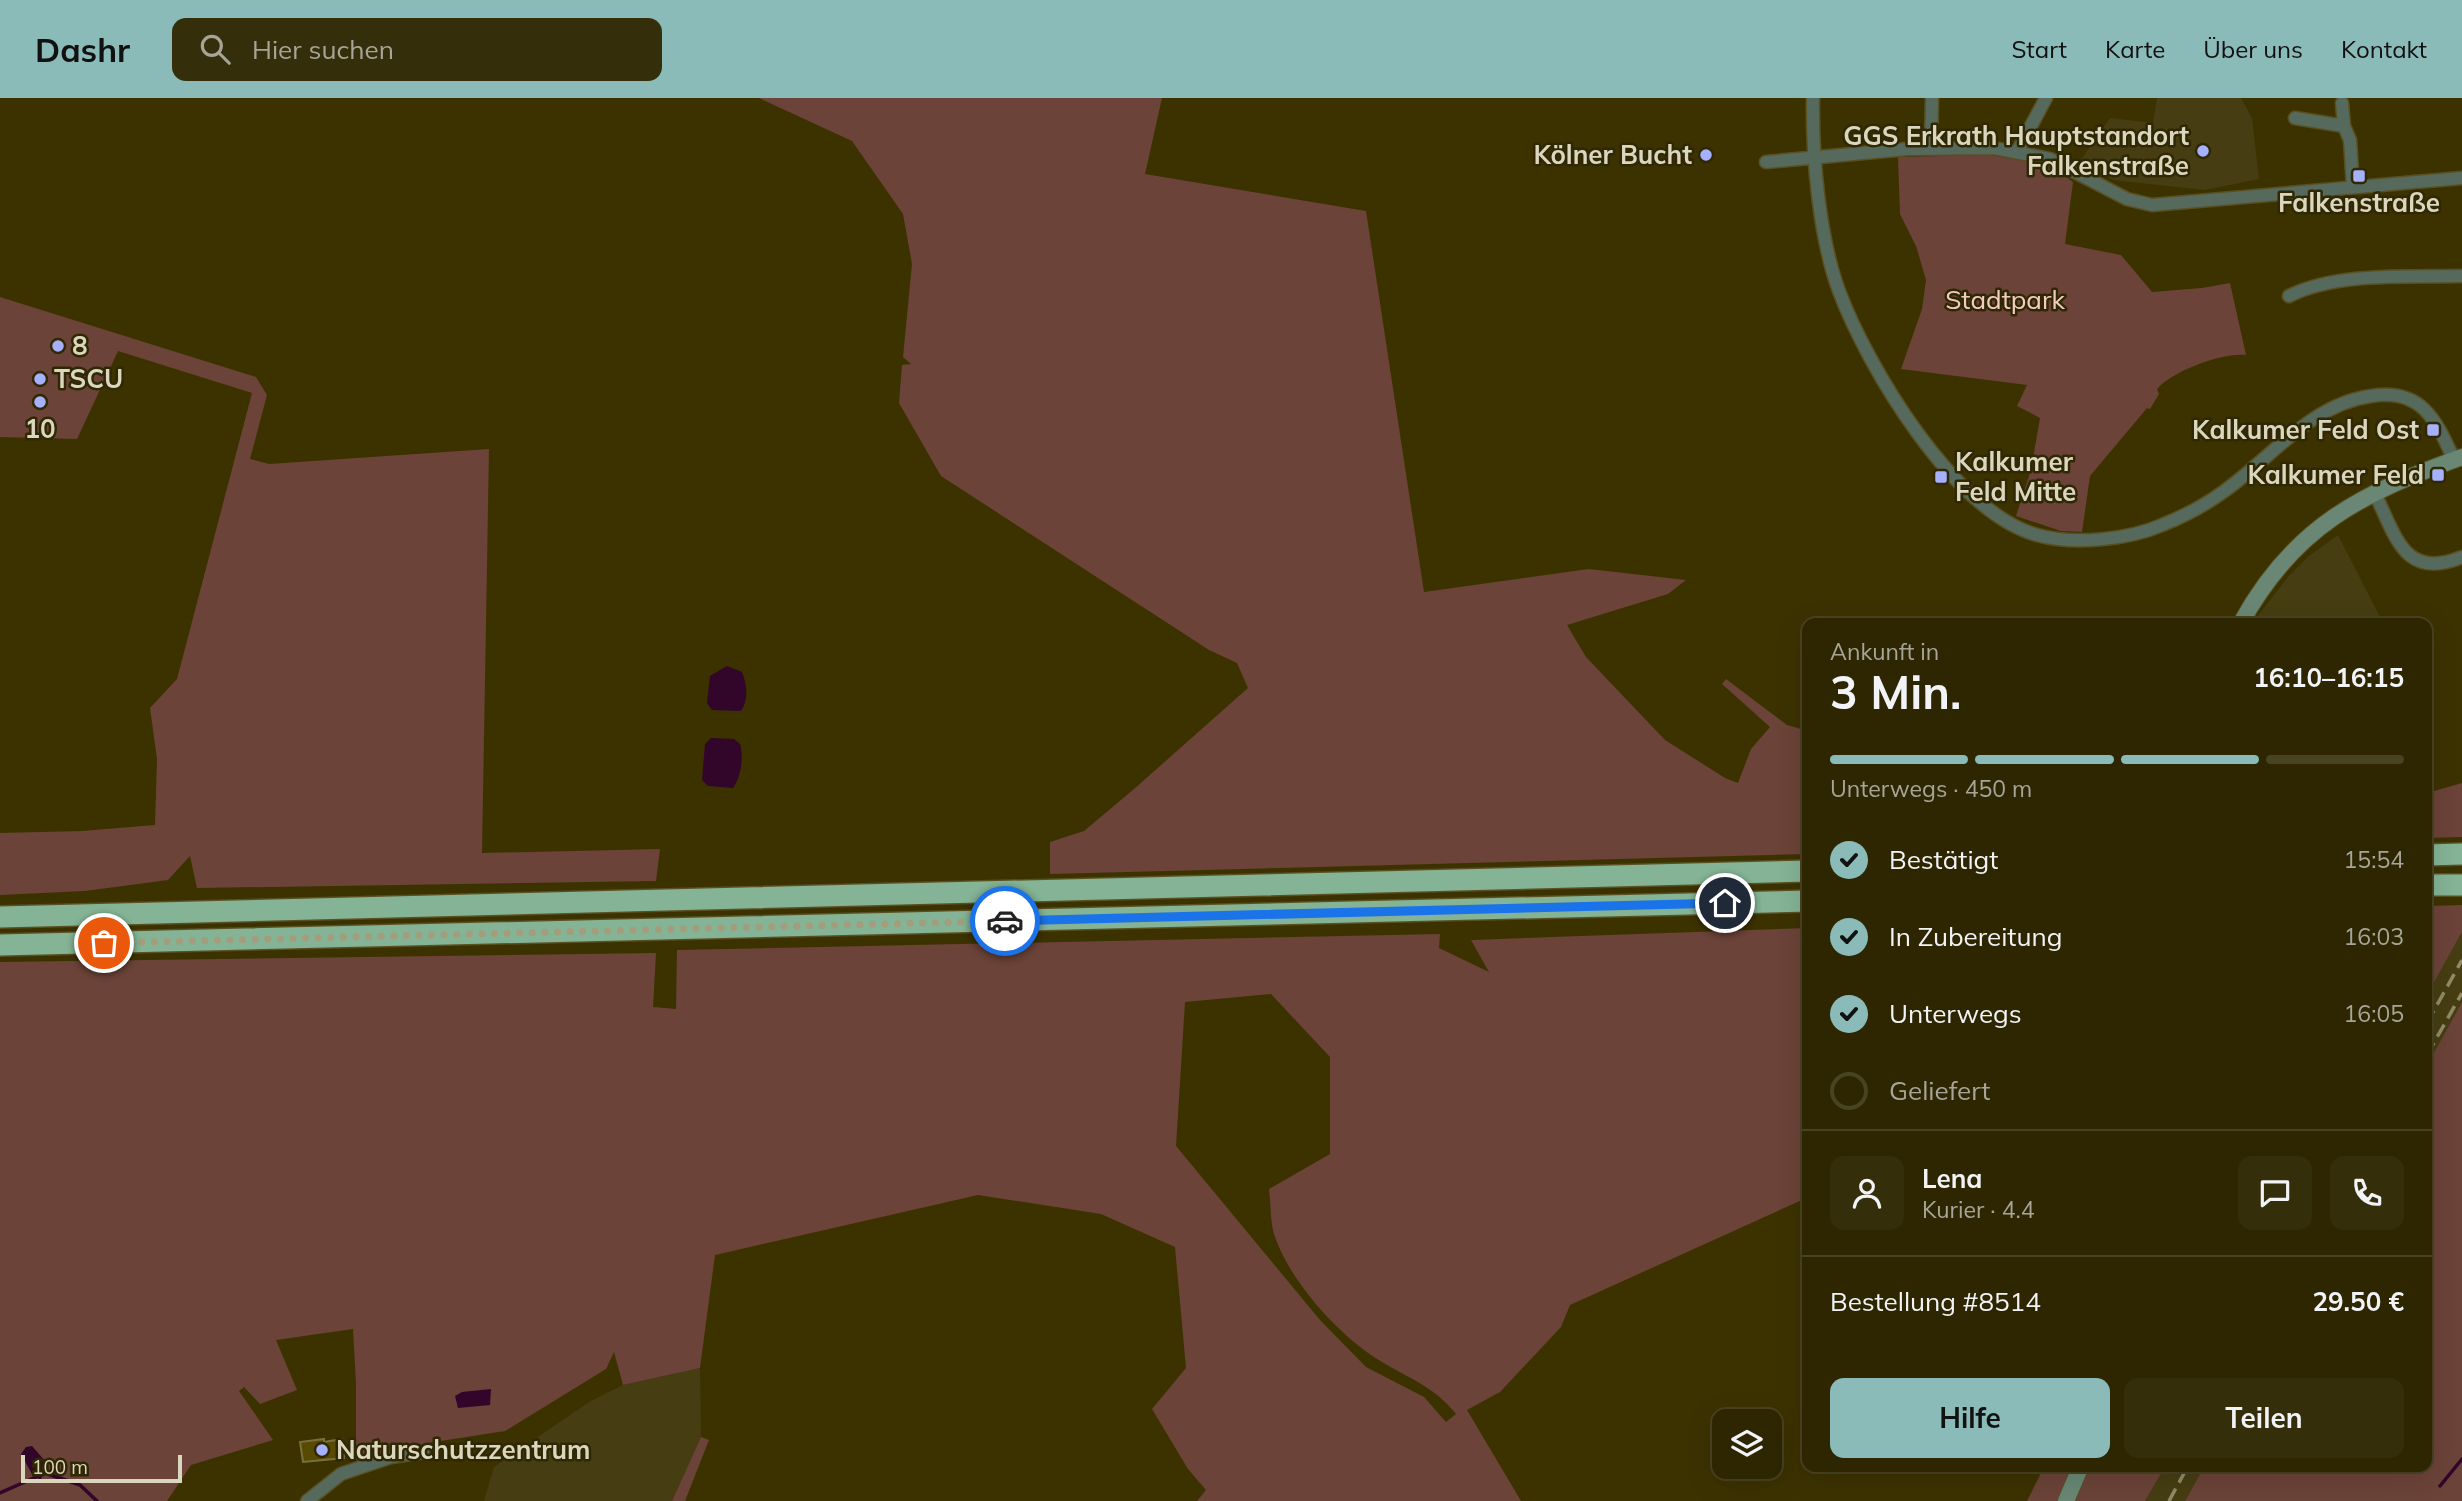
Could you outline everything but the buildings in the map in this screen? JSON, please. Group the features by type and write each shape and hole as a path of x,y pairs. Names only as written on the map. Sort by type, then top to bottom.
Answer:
{"highway":[{"path":"2432,855 2462,854"},
{"path":"0,917 1802,871"},
{"path":"2432,885 2462,884"},
{"path":"0,945 1802,901"}],"main road":[{"path":"2244,618 2260,588 2309,534 2374,492 2458,458"},
{"path":"2066,1501 2078,1472"}],"street":[{"path":"1812,98 1815,159 1832,265 1838,289 1861,340 1919,435 1981,503 2007,522 2038,536 2085,540 2125,536 2161,526 2221,493 2332,407 2374,395 2406,397 2423,407 2434,418 2458,458"},
{"path":"1931,147 1932,98"},
{"path":"2017,152 2046,98"},
{"path":"2342,103 2344,126 2350,140 2353,187"},
{"path":"2295,118 2344,126"},
{"path":"1766,162 1931,147 2017,152 2050,159 2127,199 2152,205 2462,178"},
{"path":"2289,296 2309,286 2378,278 2462,276"},
{"path":"2374,492 2402,548 2414,561 2434,566 2462,557"},
{"path":"307,1501 341,1474 391,1457 423,1452"}],"shaded area":[{"name":"GGS Erkrath Hauptstandort Falkenstraße","path":"2157,98 2241,98 2252,118 2259,179 2204,190 2113,180 2080,161 2110,118 2153,123"},
{"path":"2338,535 2380,618 2256,618 2288,577 2309,556"},
{"path":"727,666 742,672 744,677 746,697 741,711 712,710 707,703 710,676"},
{"path":"711,738 734,739 740,744 741,766 733,788 708,786 702,780 705,744"},
{"path":"2462,932 2462,1002 2432,1056 2432,986"},
{"path":"700,1368 701,1437 672,1501 484,1501 494,1467 589,1402 623,1385"},
{"path":"491,1389 490,1405 458,1408 455,1396 462,1392"},
{"path":"32,1446 46,1462 41,1480 33,1476 21,1454 26,1447"},
{"path":"2162,1472 2201,1472 2185,1501 2145,1501"}],"green space":[{"path":"759,98 1162,98 1145,174 1366,211 1424,592 1589,569 1686,580 1668,594 1567,625 1586,657 1665,740 1725,778 1738,783 1751,749 1770,727 1722,684 1726,679 1787,725 1802,729 1802,854 1050,874 1050,842 1084,831 1248,688 1237,663 1209,650 941,476 899,403 902,365 911,364 903,357 912,264 903,214 852,141"},
{"name":"Stadtpark","path":"1989,155 2043,166 2073,182 2065,244 2121,255 2152,292 2230,283 2246,355 2224,357 2199,364 2174,376 2157,389 2159,394 2150,409 2147,408 2090,476 2082,532 2061,531 2016,516 2031,470 2040,418 2017,406 2027,385 1901,369 1922,309 1926,280 1916,246 1900,214 1898,157"},
{"path":"0,297 256,377 267,395 250,459 269,464 489,449 482,853 660,849 656,881 197,888 190,856 168,880 85,891 0,895 0,833 82,831 155,825 157,759 150,708 177,679 252,393 118,351 77,439 0,437"},
{"path":"2462,783 2462,837 2432,838 2432,792"},
{"path":"2462,905 2462,932 2432,986 2432,906"},
{"path":"1802,928 1802,1200 1570,1305 1561,1327 1500,1392 1467,1410 1521,1501 1197,1501 1206,1490 1188,1469 1152,1409 1186,1368 1175,1247 1101,1214 978,1195 715,1255 700,1368 623,1385 614,1352 606,1369 505,1431 415,1445 356,1460 353,1329 276,1340 297,1390 260,1404 244,1387 239,1391 273,1440 191,1465 167,1501 0,1501 0,962 656,953 653,1007 676,1009 677,950 1440,934 1439,948 1489,972 1471,940","holes":["1271,994 1330,1057 1330,1154 1269,1189 1275,1237 1293,1273 1319,1308 1366,1352 1440,1397 1456,1414 1446,1422 1424,1397 1366,1367 1320,1320 1176,1146 1185,1002"]},
{"path":"2462,1002 2462,1501 2185,1501 2201,1472 2432,1472 2432,1056"},
{"path":"701,1437 709,1440 685,1501 672,1501"},
{"path":"2042,1472 2162,1472 2145,1501 2027,1501"}],"waterway":[{"path":"2440,1486 2462,1459"},
{"path":"0,1493 45,1473 80,1485 97,1501"}],"railway":[{"path":"2432,1014 2462,960"},
{"path":"2432,1046 2462,993"},
{"path":"2169,1501 2185,1472"}],"way so far":[{"path":"104,943 1005,921"}],"place":[{"name":"GGS Erkrath Hauptstandort Falkenstraße","path":"2203,151"},
{"name":"Kölner Bucht","path":"1706,155"},
{"name":"Falkenstraße","path":"2359,176"},
{"name":"8","path":"58,346"},
{"name":"TSCU","path":"40,379"},
{"name":"10","path":"40,402"},
{"name":"Kalkumer Feld Ost","path":"2433,430"},
{"name":"Kalkumer Feld","path":"2438,475"},
{"name":"Kalkumer Feld Mitte","path":"1941,477"},
{"name":"Naturschutzzentrum","path":"322,1450"}],"route":[{"path":"1005,921 1725,903"}]}
